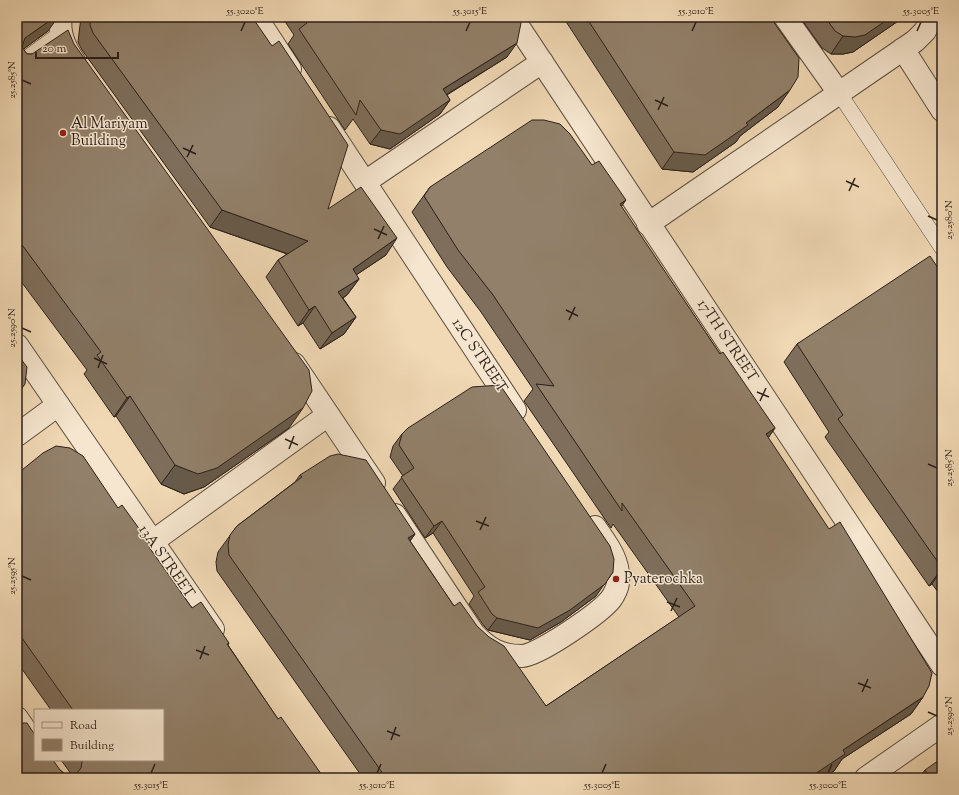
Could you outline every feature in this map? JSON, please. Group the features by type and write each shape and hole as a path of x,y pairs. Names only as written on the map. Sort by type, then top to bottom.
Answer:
{"street":[{"path":"256,17 299,83"},
{"name":"17TH STREET","path":"512,17 942,665"},
{"path":"785,17 839,93"},
{"path":"648,224 915,41 935,19"},
{"path":"60,22 71,56 85,75"},
{"path":"903,49 942,110"},
{"path":"365,182 542,62"},
{"name":"12C STREET","path":"317,110 525,423"},
{"name":"13A STREET","path":"17,345 225,647"},
{"path":"282,347 474,634 487,647 505,655 524,656 541,650 600,610 612,598 618,584 618,568 613,553 582,508"},
{"path":"17,435 58,405"},
{"path":"152,542 328,415"},
{"path":"17,718 34,743"},
{"path":"866,778 942,725"}],"lane":[{"path":"17,65 60,22"},
{"path":"839,93 942,248"}],"path":[{"path":"825,766 834,778"}],"building":[{"path":"17,17 55,17 25,38 22,47 27,54 32,54 68,30 74,44 309,370 312,391 303,408 217,468 198,474 175,465 130,396 127,398 97,355 101,352 17,238"},
{"path":"91,17 252,17 272,46 279,41 348,145 328,209 361,187 397,238 353,269 359,279 338,292 356,317 332,333 315,306 309,310 278,260 308,241 222,210 93,33 90,25"},
{"path":"302,17 517,17 521,23 517,43 443,89 450,100 400,134 381,130 360,100 356,115 299,29 307,23"},
{"path":"586,17 770,17 799,58 798,77 790,90 746,123 748,125 705,155 674,152"},
{"path":"825,17 891,17 865,35 855,37 843,36 835,31"},
{"path":"532,120 544,120 560,124 570,134 592,165 599,161 626,200 620,204 720,354 723,352 775,428 766,434 829,529 840,522 932,673 929,686 923,697 843,750 845,754 809,778 386,778 229,555 228,545 230,535 237,526 302,477 300,475 330,456 338,454 366,460 415,534 408,538 454,606 460,602 477,626 489,637 504,646 546,706 695,606 622,503 622,511 536,384 554,386 493,295 458,250 424,196 430,187"},
{"path":"930,256 942,274 942,568 838,419 843,415 797,344"},
{"path":"17,354 27,367 25,384 17,395"},
{"path":"500,385 610,546 614,559 613,572 605,584 570,610 538,628 497,618 492,614 478,592 485,587 442,521 434,526 401,477 414,468 399,445 402,434 408,428 472,387"},
{"path":"56,446 70,448 83,456 118,508 122,505 151,545 149,547 192,608 201,602 229,643 227,644 278,719 281,717 324,778 17,778 17,723 27,723 34,734 34,761 54,761 65,774 71,775 77,773 81,768 82,761 164,761 164,709 72,709 17,631 17,474 43,453"},
{"path":"942,758 942,778 919,778 927,773 925,770"}],"place":[{"name":"Al Mariyam Building","path":"63,133"},
{"name":"Pyaterochka","path":"616,579"}]}
